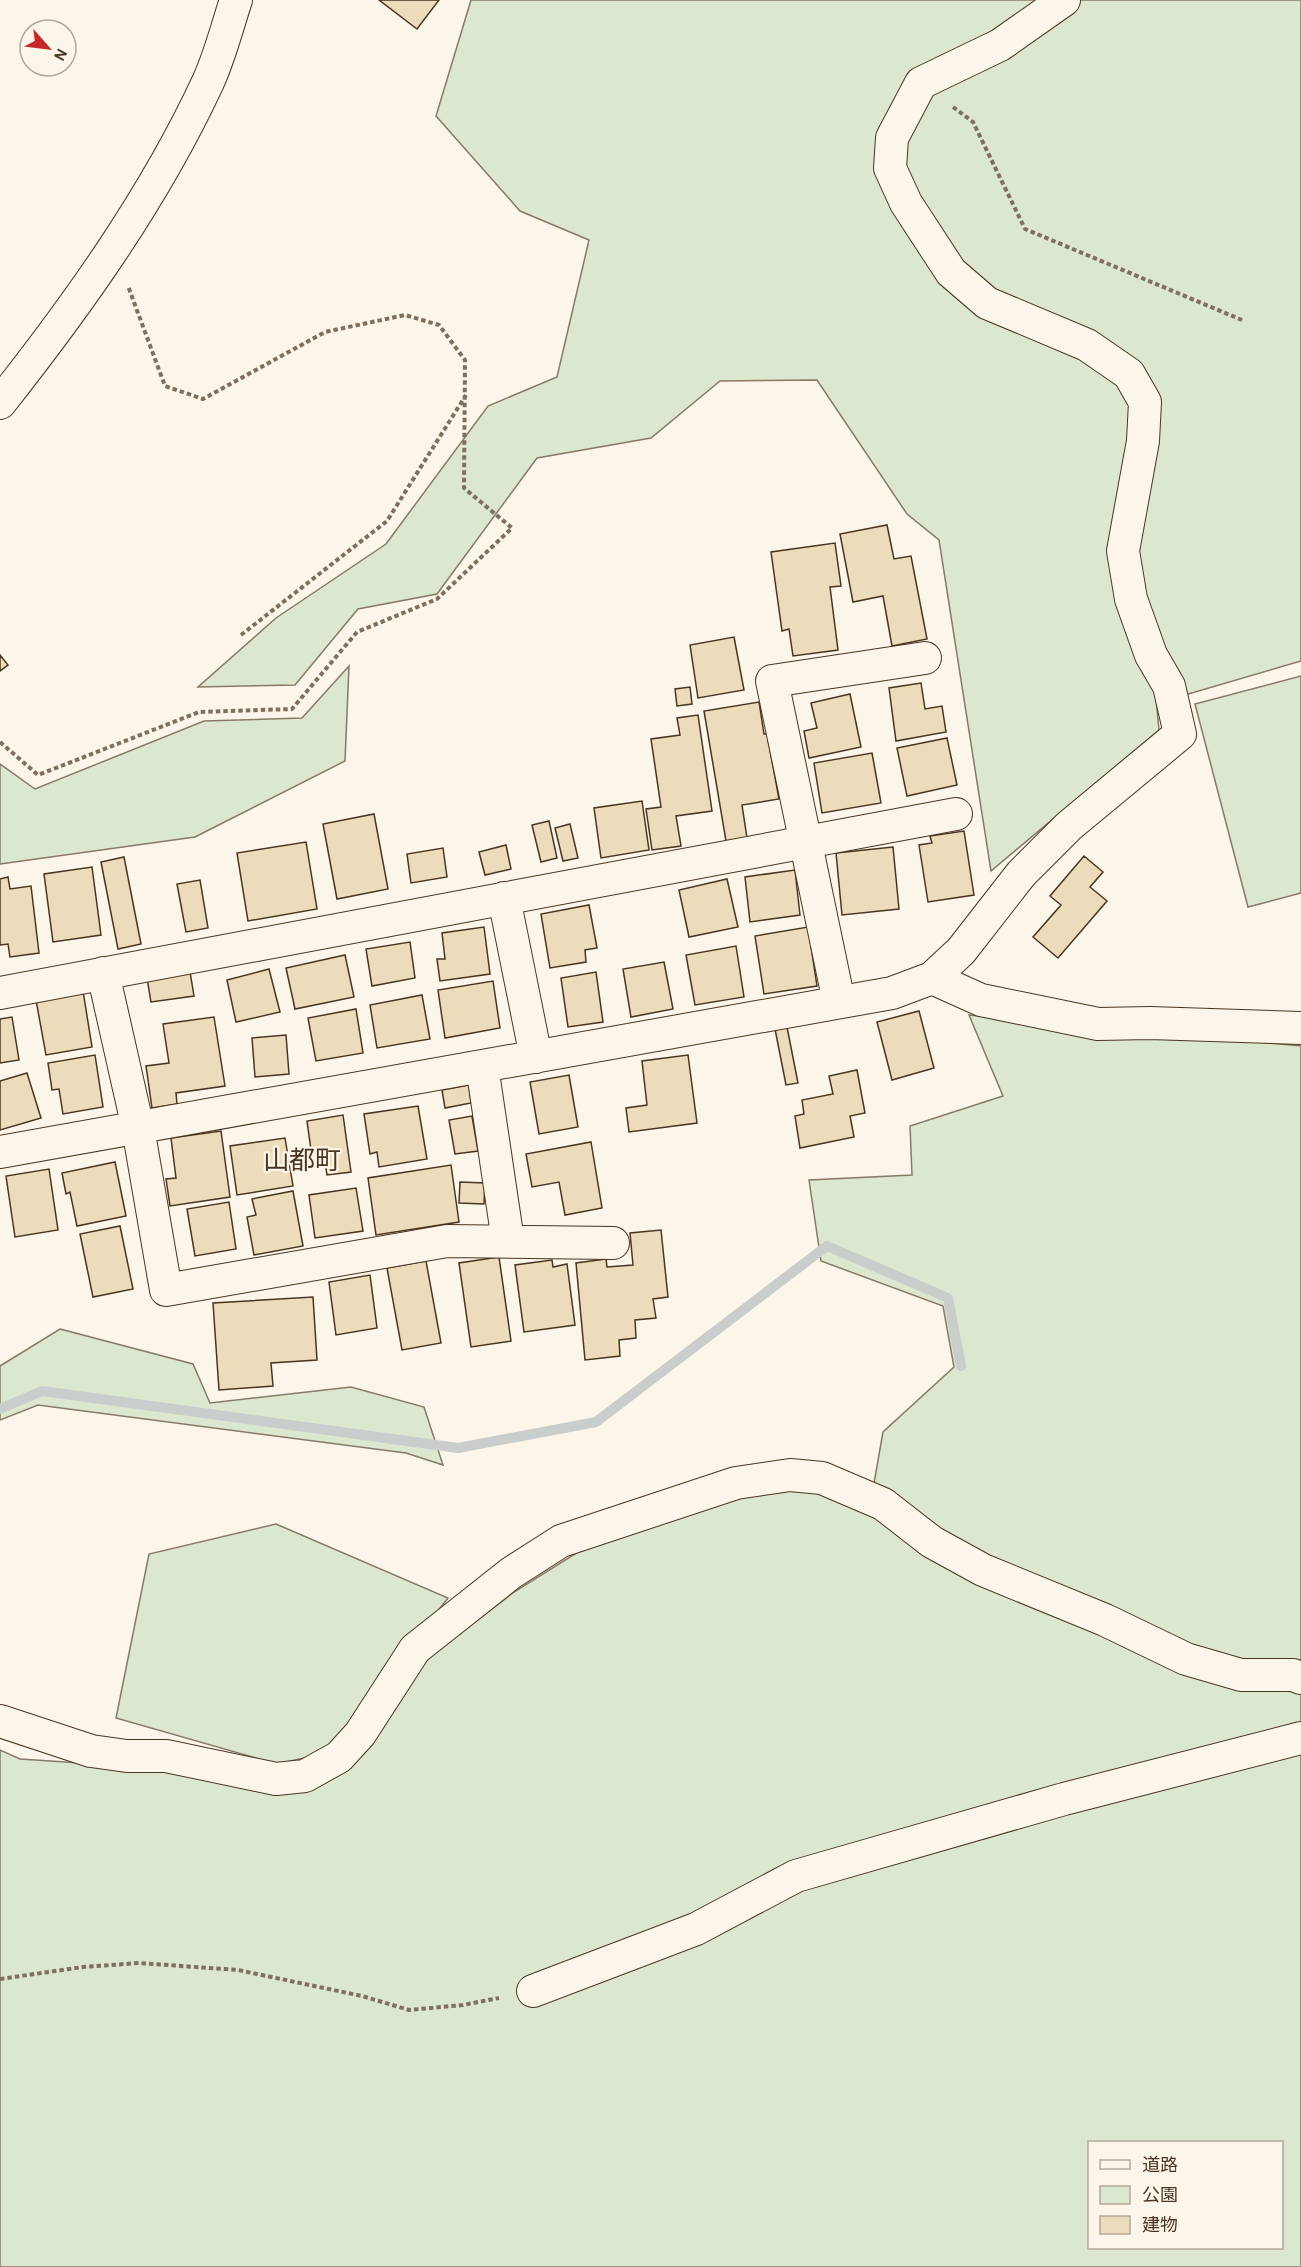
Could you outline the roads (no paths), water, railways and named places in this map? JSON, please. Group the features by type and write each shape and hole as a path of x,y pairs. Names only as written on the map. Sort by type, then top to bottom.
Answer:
{"street":[{"path":"0,403 113,248 165,167 204,89 236,0"},
{"path":"0,1152 892,993 932,978 961,951 1021,874 1069,826 1180,734 1169,686 1151,655 1131,599 1123,551 1131,519 1143,441 1145,402 1129,374 1087,345 987,303 951,272 906,203 890,168 892,138 921,83 1000,45 1064,0"},
{"path":"839,1002 772,681 925,658"},
{"path":"0,993 956,814"},
{"path":"504,898 536,1057"},
{"path":"103,973 138,1128 166,1290 447,1241 613,1243"},
{"path":"932,978 981,1000 1098,1024 1150,1023 1301,1028"},
{"path":"482,1066 508,1242"},
{"path":"0,1721 91,1751 127,1756 166,1756 276,1779 305,1776 339,1757 360,1734 415,1649 511,1573 561,1541 736,1483 790,1475 822,1478 883,1504 932,1542 983,1570 1105,1620 1186,1659 1241,1675 1293,1675 1301,1678"},
{"path":"532,1991 696,1929 796,1876 1064,1799 1301,1737"}],"waterway":[{"path":"0,1409 42,1391 458,1448 596,1422 827,1246 948,1298 961,1366"}],"district":[{"name":"山都町","path":"302,1160"}]}
